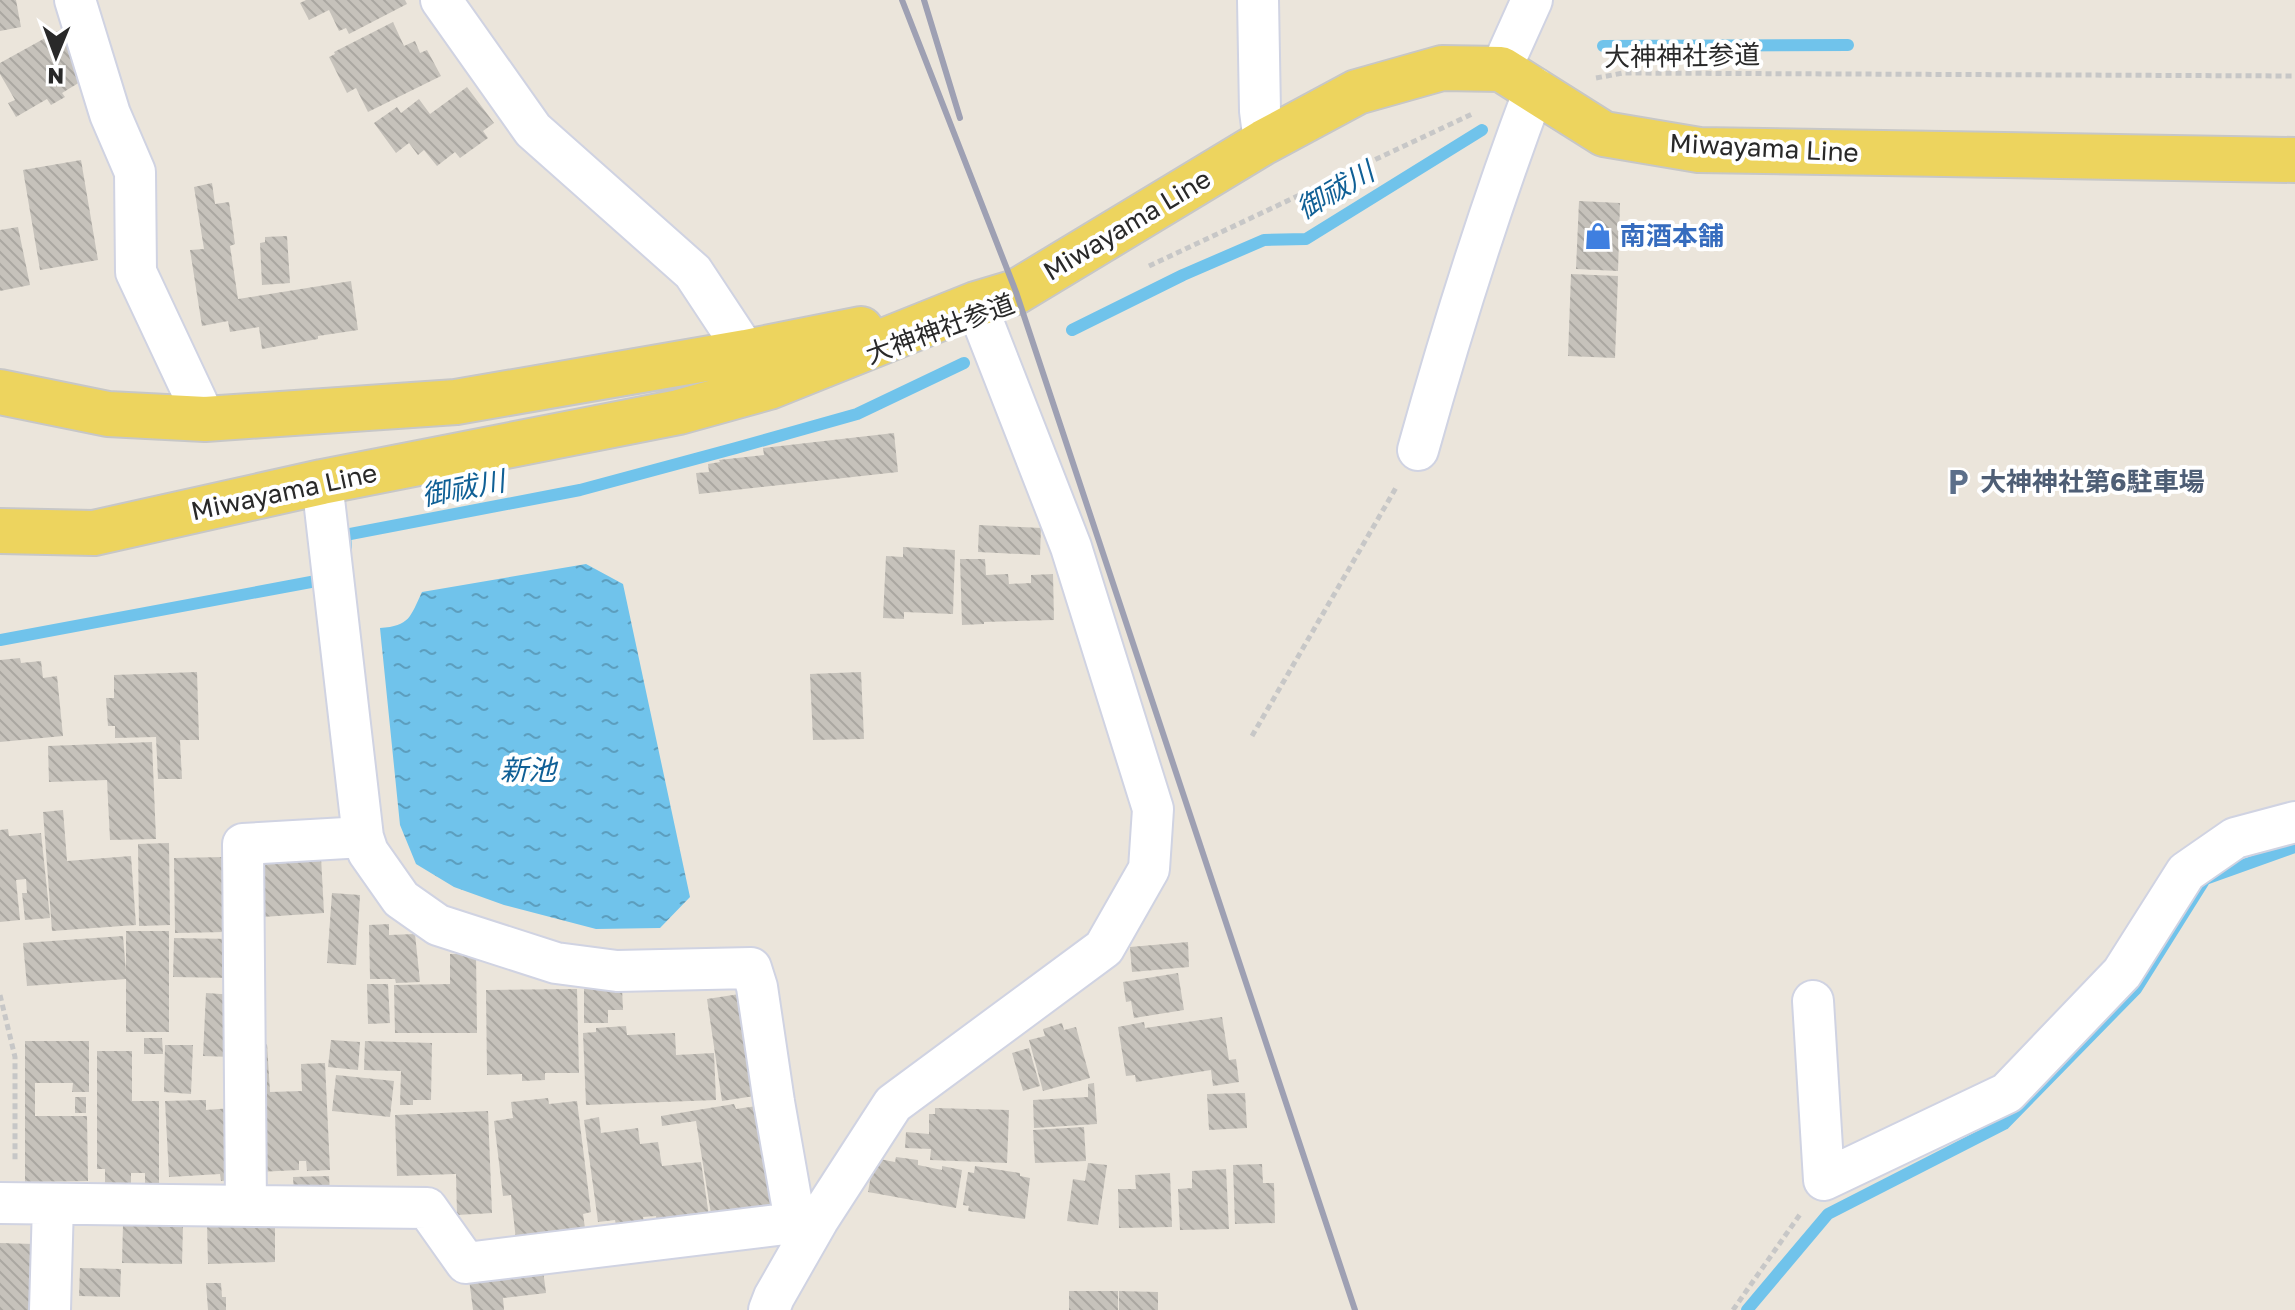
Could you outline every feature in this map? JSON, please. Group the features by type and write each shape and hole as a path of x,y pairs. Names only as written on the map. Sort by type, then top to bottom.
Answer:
{"main road":[{"name":"Miwayama Line","path":"0,392 108,414 205,419 456,402 758,370 1016,292 1264,142 1357,92 1442,68 1518,78 1604,134 1699,150 2295,160"},
{"name":"Miwayama Line","path":"0,531 94,533 322,482 679,412 758,370"}],"street":[{"path":"75,0 110,114 135,172 136,272 205,419"},
{"path":"441,0 533,130 693,272 758,370"},
{"path":"1258,0 1260,111 1264,142"},
{"path":"1418,450 1456,316 1504,169 1532,0"},
{"path":"769,1310 806,1221 893,1104 1104,948 1149,869 1153,809 1071,547 976,304"},
{"path":"322,482 363,837 368,852 401,899 438,925 556,963 617,971 751,968 806,1221"},
{"path":"1813,1001 1824,1180 2007,1093 2122,973 2186,872 2235,838 2295,822"},
{"path":"246,1206 243,844 363,837"},
{"path":"50,1310 22,1203 427,1208 466,1263 806,1221"}],"path":[{"name":"大神神社参道","path":"1141,270 1500,100 1518,78 1623,73 2295,76"},
{"path":"1252,736 1418,450"},
{"path":"0,995 15,1057 22,1203"},
{"path":"1733,1310 1824,1180"}],"water":[{"name":"新池","path":"586,564 623,584 690,897 660,928 596,929 504,905 454,887 416,864 400,825 380,628 398,625 408,619 422,592"}],"building":[{"path":"0,0 16,0 21,27 0,31"},
{"path":"306,0 405,0 407,4 349,34 346,28 339,31 329,10 309,20 300,3"},
{"path":"393,22 404,46 415,41 420,53 427,50 441,76 368,112 356,88 347,93 329,57"},
{"path":"65,27 85,79 62,93 65,97 51,105 47,99 16,117 8,103 15,100 0,74 0,63"},
{"path":"467,87 494,123 483,131 488,138 460,158 455,152 437,166 424,150 418,155 409,143 396,153 374,123 397,107 401,113 419,99 430,114"},
{"path":"81,160 98,260 40,270 23,170"},
{"path":"212,183 215,204 229,202 235,244 230,246 238,299 351,281 358,330 262,349 259,327 230,332 228,321 202,326 190,250 204,249 194,187"},
{"name":"南酒本舗","path":"1579,201 1620,203 1618,271 1576,269"},
{"path":"18,227 30,285 0,291 0,230"},
{"path":"287,236 290,283 262,285 260,243 265,242 265,237"},
{"path":"1571,274 1618,276 1615,358 1568,356"},
{"path":"894,433 898,472 699,494 696,473 709,472 708,464 719,460 764,455 763,448"},
{"path":"979,525 1041,528 1040,555 978,552"},
{"path":"903,547 955,550 953,614 904,612 904,619 883,618 886,556 903,557"},
{"path":"960,559 985,559 986,575 1008,574 1009,584 1031,583 1031,575 1053,574 1054,620 962,625"},
{"path":"20,658 21,663 41,661 43,678 57,676 63,736 0,742 0,660"},
{"path":"197,672 199,740 180,740 182,779 158,779 156,737 115,738 115,726 108,726 106,698 114,698 114,675"},
{"path":"861,672 864,739 813,740 810,674"},
{"path":"152,742 156,839 110,840 107,780 49,782 48,746"},
{"path":"63,810 67,861 131,856 136,925 52,931 43,812"},
{"path":"8,829 9,836 41,833 50,918 25,920 22,893 27,893 26,879 16,880 20,920 0,922 0,830"},
{"path":"169,843 170,925 139,926 138,844"},
{"path":"225,857 226,932 175,933 174,858"},
{"path":"321,857 324,913 262,917 259,861"},
{"path":"332,893 360,895 356,965 327,963"},
{"path":"389,924 389,935 415,934 420,982 396,983 395,979 370,979 369,925"},
{"path":"126,931 169,931 169,1032 126,1032 126,979 27,986 23,943 123,936 126,972"},
{"path":"174,938 233,939 233,978 173,977"},
{"path":"1188,942 1189,967 1132,972 1130,947"},
{"path":"450,954 476,954 477,1033 395,1033 394,985 450,984"},
{"path":"1178,973 1184,1010 1134,1018 1131,1001 1126,1002 1123,982"},
{"path":"367,984 388,984 390,1023 368,1024"},
{"path":"622,988 623,1010 608,1010 608,1023 584,1023 584,989"},
{"path":"577,989 579,1073 545,1073 545,1080 522,1081 522,1074 487,1075 486,990"},
{"path":"206,993 236,995 232,1057 203,1056"},
{"path":"746,993 761,1095 722,1101 707,999"},
{"path":"1222,1017 1229,1060 1236,1059 1239,1082 1213,1086 1211,1070 1136,1082 1135,1075 1126,1076 1118,1027 1144,1022 1145,1028"},
{"path":"1062,1023 1064,1030 1076,1027 1090,1078 1043,1091 1029,1040 1045,1036 1043,1029"},
{"path":"626,1026 627,1035 675,1033 676,1055 714,1053 716,1100 586,1105 583,1033 596,1032 596,1028"},
{"path":"144,1038 162,1038 163,1054 144,1054"},
{"path":"331,1040 360,1042 358,1070 328,1067"},
{"path":"25,1041 89,1041 89,1092 72,1092 73,1083 35,1083 35,1116 87,1116 88,1181 25,1182"},
{"path":"365,1041 432,1043 431,1100 413,1100 413,1105 400,1105 401,1071 364,1070"},
{"path":"267,1044 270,1092 302,1091 301,1064 325,1063 330,1170 307,1171 306,1161 299,1161 299,1170 258,1172 250,1045"},
{"path":"165,1045 193,1045 191,1094 164,1092"},
{"path":"1029,1048 1040,1086 1023,1091 1012,1053"},
{"path":"97,1051 132,1051 132,1101 159,1101 159,1183 145,1183 145,1173 131,1173 131,1183 105,1183 105,1169 97,1169"},
{"path":"336,1075 394,1081 390,1117 332,1111"},
{"path":"1094,1083 1097,1124 1034,1128 1033,1100 1088,1097 1088,1084"},
{"path":"1245,1093 1247,1128 1209,1130 1207,1094"},
{"path":"75,1097 86,1097 86,1113 75,1113"},
{"path":"548,1098 549,1104 577,1101 591,1212 583,1214 585,1228 516,1240 511,1195 503,1196 494,1121 513,1118 511,1102"},
{"path":"206,1100 206,1110 232,1108 236,1180 221,1181 220,1174 169,1177 165,1101"},
{"path":"734,1104 736,1109 757,1106 773,1204 711,1214 696,1121 662,1126 661,1116"},
{"path":"935,1108 1009,1110 1007,1163 930,1160 931,1149 905,1148 906,1132 929,1134 929,1114 935,1114"},
{"path":"488,1111 492,1213 457,1215 456,1174 397,1176 395,1115"},
{"path":"599,1117 601,1133 638,1128 640,1144 658,1142 662,1166 701,1162 709,1216 657,1223 656,1216 643,1217 644,1222 616,1225 615,1220 598,1222 584,1120"},
{"path":"1084,1127 1086,1161 1035,1163 1033,1130"},
{"path":"896,1157 918,1160 918,1165 942,1170 942,1166 962,1170 956,1208 868,1192 874,1158 895,1162"},
{"path":"1088,1163 1107,1165 1098,1225 1067,1221 1073,1179 1085,1181"},
{"path":"1262,1164 1263,1183 1274,1183 1275,1223 1235,1224 1233,1165"},
{"path":"975,1166 1020,1173 1020,1176 1030,1178 1025,1219 968,1211 969,1206 963,1205 968,1172 974,1173"},
{"path":"1226,1169 1229,1229 1180,1230 1178,1189 1192,1188 1192,1171"},
{"path":"1170,1173 1172,1227 1119,1228 1118,1189 1136,1189 1135,1175"},
{"path":"329,1176 330,1193 294,1193 293,1177"},
{"path":"123,1224 183,1225 182,1264 122,1263"},
{"path":"275,1224 275,1262 208,1264 207,1225"},
{"path":"0,1243 34,1244 32,1310 0,1310"},
{"path":"80,1268 121,1269 120,1297 79,1296"},
{"path":"543,1270 546,1293 503,1298 504,1310 473,1310 469,1279"},
{"path":"206,1283 221,1283 226,1310 208,1310"},
{"path":"1069,1291 1118,1291 1118,1310 1069,1310"},
{"path":"1119,1291 1158,1292 1158,1310 1119,1310"}],"waterway":[{"name":"御祓川","path":"1603,46 1848,45"},
{"name":"御祓川","path":"1072,330 1183,275 1264,240 1306,239 1482,130"},
{"name":"御祓川","path":"346,548 345,535 580,490 857,414 964,363"},
{"name":"御祓川","path":"0,640 327,579"},
{"path":"1747,1310 1828,1214 2004,1124 2136,989 2205,879 2295,847"}],"railway":[{"path":"902,0 1016,292 1355,1310"},
{"path":"924,0 960,118"}],"place":[{"name":"南酒本舗","path":"1598,236"},
{"name":"大神神社第6駐車場","path":"1958,482"}]}
